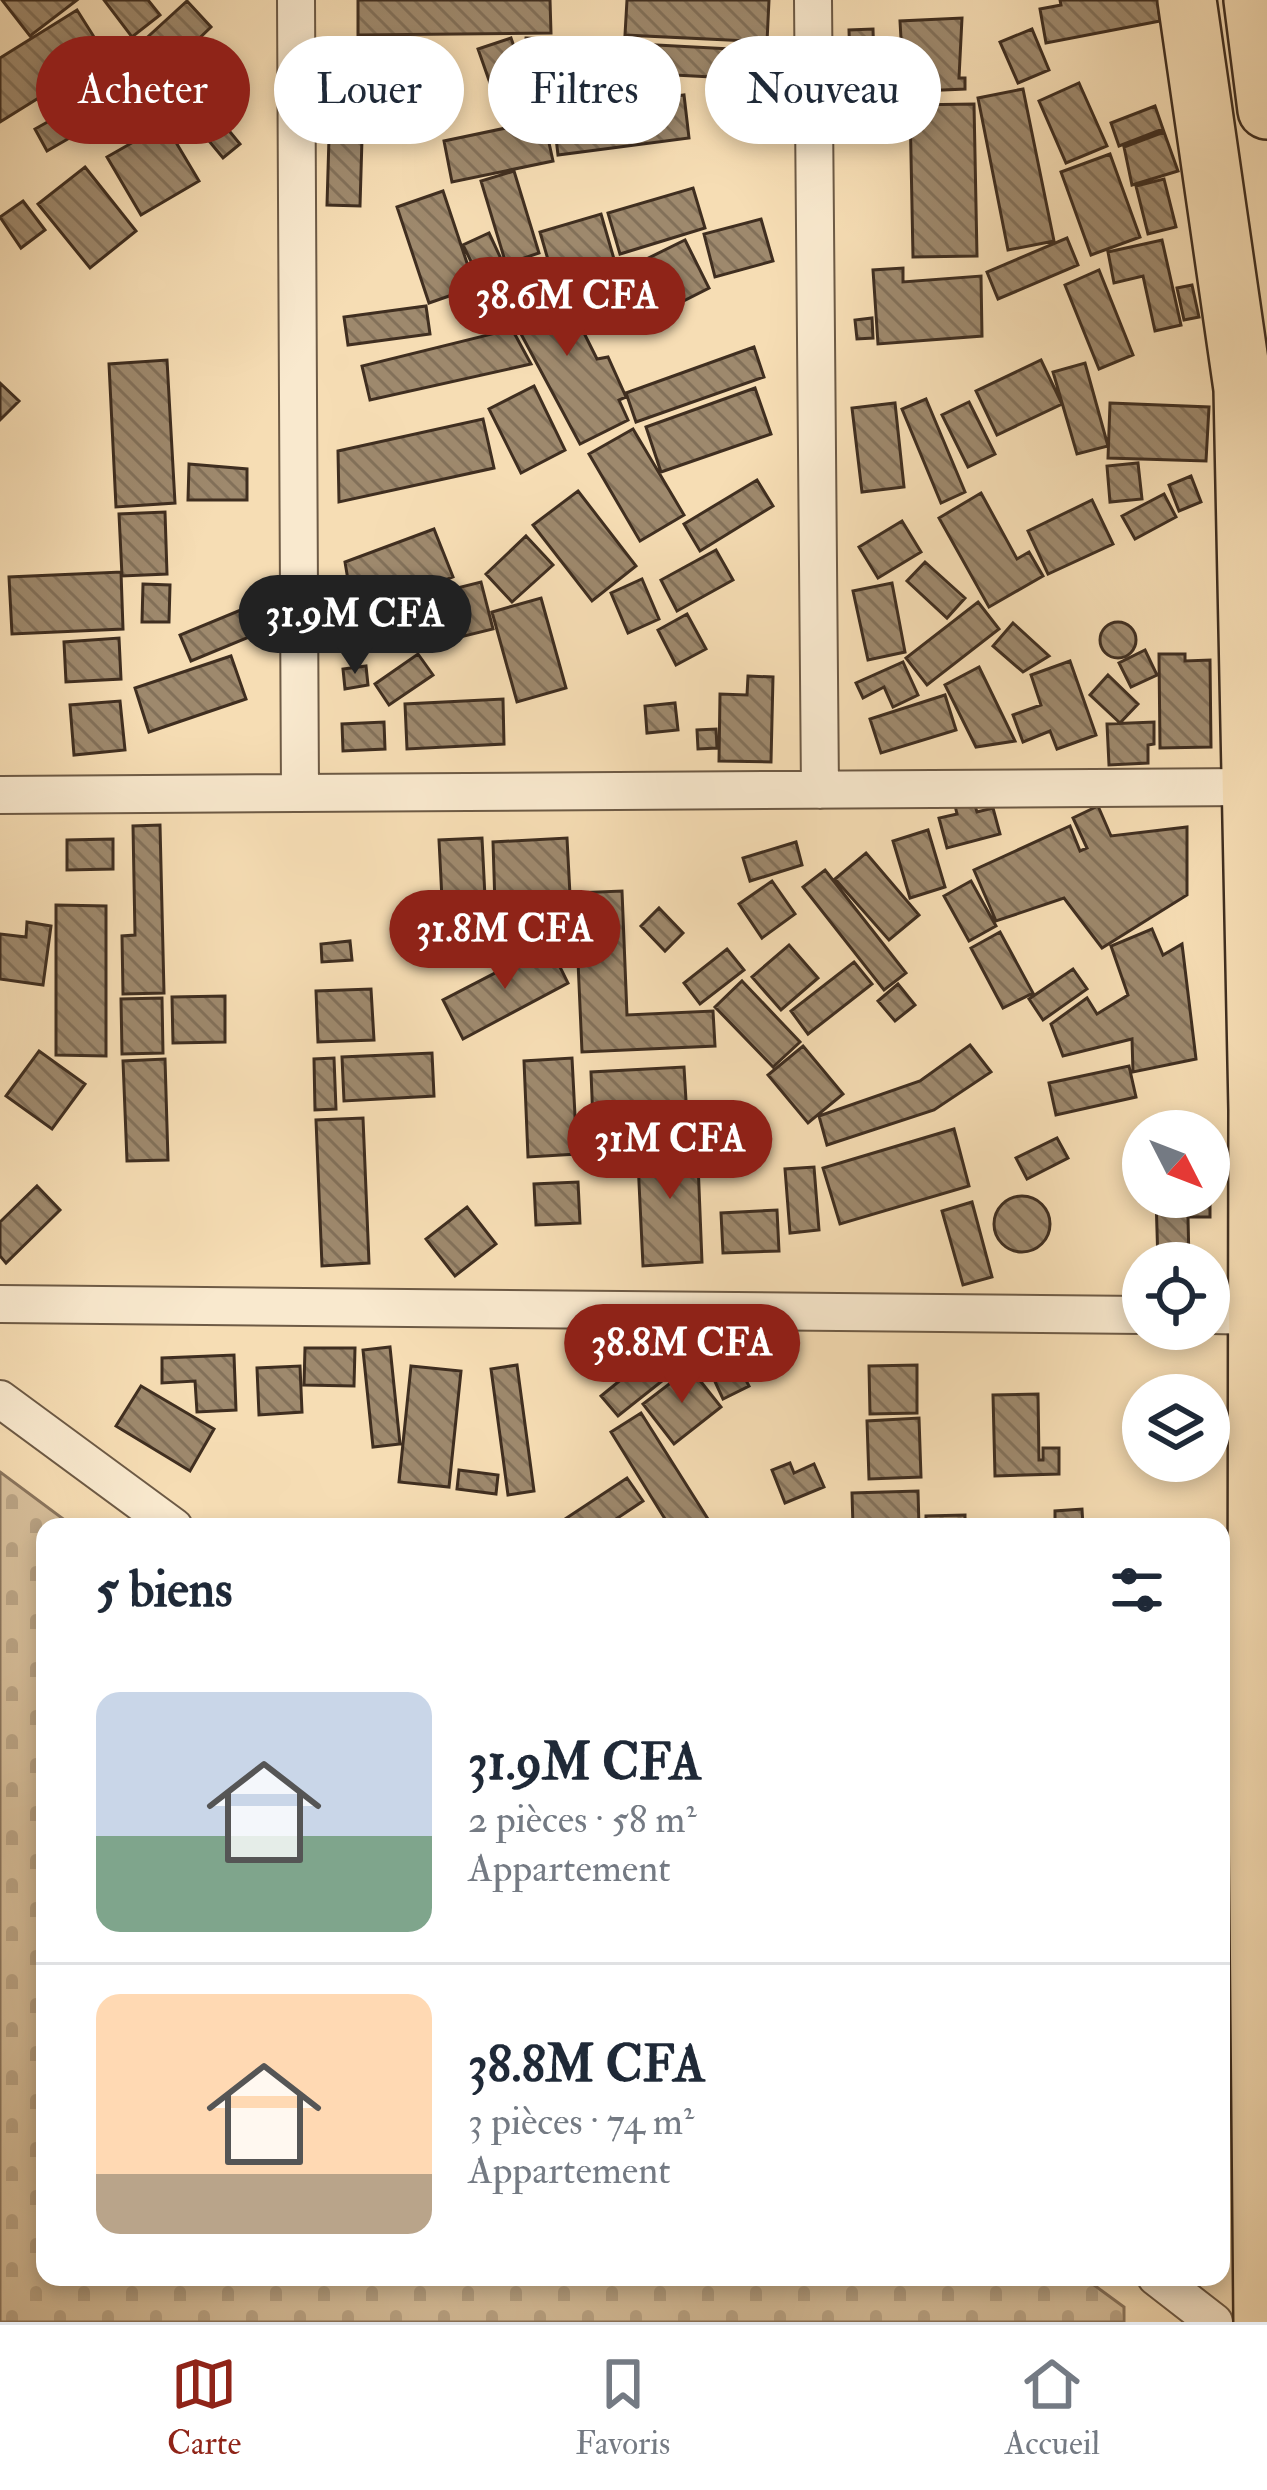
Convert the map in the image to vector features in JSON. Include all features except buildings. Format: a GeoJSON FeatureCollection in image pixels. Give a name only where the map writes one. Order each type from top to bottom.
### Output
{"type":"FeatureCollection","features":[{"type":"Feature","properties":{"kind":"main road"},"geometry":{"type":"LineString","coordinates":[[1187,0],[1243,389],[1258,1110],[1245,1316],[1239,1694],[1263,2322]]}},
{"type":"Feature","properties":{"kind":"main road"},"geometry":{"type":"LineString","coordinates":[[1253,0],[1267,110]]}},
{"type":"Feature","properties":{"kind":"street"},"geometry":{"type":"LineString","coordinates":[[296,0],[300,794]]}},
{"type":"Feature","properties":{"kind":"street"},"geometry":{"type":"LineString","coordinates":[[813,0],[820,790]]}},
{"type":"Feature","properties":{"kind":"street"},"geometry":{"type":"LineString","coordinates":[[0,795],[1250,787]]}},
{"type":"Feature","properties":{"kind":"street"},"geometry":{"type":"LineString","coordinates":[[0,1304],[1122,1315]]}},
{"type":"Feature","properties":{"kind":"street"},"geometry":{"type":"LineString","coordinates":[[0,1399],[162,1518]]}},
{"type":"Feature","properties":{"kind":"street"},"geometry":{"type":"LineString","coordinates":[[1168,2286],[1214,2322]]}},
{"type":"Feature","properties":{"kind":"green space"},"geometry":{"type":"Polygon","coordinates":[[[0,1472],[62,1518],[36,1518],[36,2286],[1095,2286],[1124,2307],[1124,2322],[0,2322],[0,1472]]]}}]}
